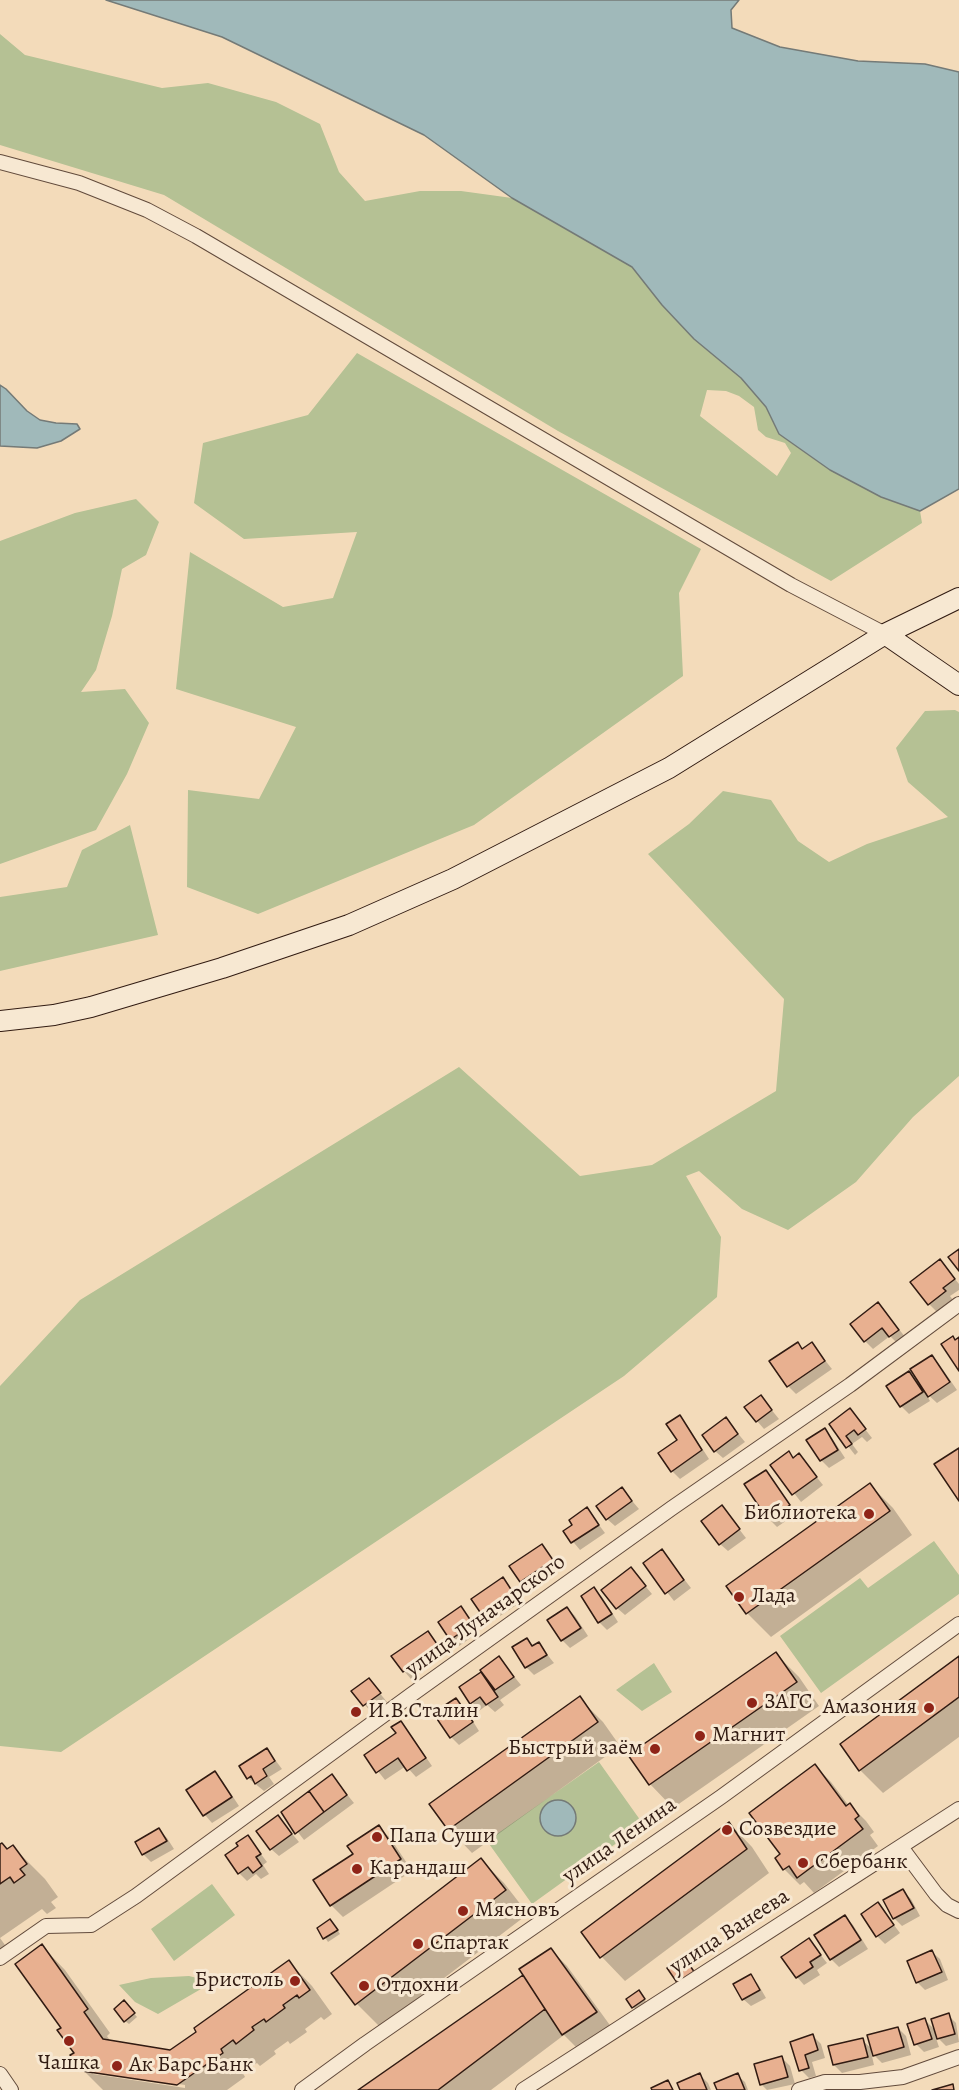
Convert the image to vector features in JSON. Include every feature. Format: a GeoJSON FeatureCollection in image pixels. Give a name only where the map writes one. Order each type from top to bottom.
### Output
{"type":"FeatureCollection","features":[{"type":"Feature","properties":{"kind":"main road"},"geometry":{"type":"LineString","coordinates":[[0,1021],[54,1015],[91,1007],[222,968],[359,921],[453,879],[669,768],[885,634],[959,598]]}},
{"type":"Feature","properties":{"kind":"main road"},"geometry":{"type":"LineString","coordinates":[[885,634],[959,685]]}},
{"type":"Feature","properties":{"kind":"street"},"geometry":{"type":"LineString","coordinates":[[0,162],[79,183],[147,210],[223,252],[791,585],[885,634]]}},
{"type":"Feature","properties":{"kind":"street","name":"улица Луначарского"},"geometry":{"type":"LineString","coordinates":[[0,1958],[46,1926],[91,1924],[136,1896],[661,1515],[850,1385],[959,1304]]}},
{"type":"Feature","properties":{"kind":"street","name":"улица Ленина"},"geometry":{"type":"LineString","coordinates":[[302,2090],[421,2004],[721,1797],[959,1623]]}},
{"type":"Feature","properties":{"kind":"street","name":"улица Ванеева"},"geometry":{"type":"LineString","coordinates":[[523,2090],[959,1809]]}},
{"type":"Feature","properties":{"kind":"street"},"geometry":{"type":"LineString","coordinates":[[901,1847],[936,1894],[947,1905],[959,1911]]}},
{"type":"Feature","properties":{"kind":"street"},"geometry":{"type":"LineString","coordinates":[[799,2090],[825,2082],[860,2082],[903,2077],[959,2057]]}},
{"type":"Feature","properties":{"kind":"street"},"geometry":{"type":"LineString","coordinates":[[0,2074],[11,2090]]}},
{"type":"Feature","properties":{"kind":"green space"},"geometry":{"type":"Polygon","coordinates":[[[0,34],[25,55],[162,88],[208,83],[276,102],[320,124],[339,172],[365,201],[420,191],[461,191],[512,198],[632,267],[662,305],[694,339],[741,378],[766,407],[779,433],[830,470],[881,497],[920,511],[922,523],[831,581],[558,431],[164,195],[0,145],[0,34]],[[707,390],[700,416],[777,476],[791,453],[785,443],[766,437],[758,430],[754,407],[739,396],[726,391],[707,390]]]}},
{"type":"Feature","properties":{"kind":"green space"},"geometry":{"type":"Polygon","coordinates":[[[357,353],[701,549],[679,593],[683,676],[474,825],[258,914],[187,887],[188,790],[259,799],[296,727],[176,689],[190,552],[283,607],[333,598],[357,532],[244,539],[194,503],[203,443],[308,415],[357,353]]]}},
{"type":"Feature","properties":{"kind":"green space"},"geometry":{"type":"Polygon","coordinates":[[[136,499],[159,522],[146,555],[122,569],[112,616],[96,670],[81,692],[125,689],[149,723],[127,774],[96,830],[0,864],[0,541],[75,513],[136,499]]]}},
{"type":"Feature","properties":{"kind":"green space"},"geometry":{"type":"Polygon","coordinates":[[[955,710],[959,712],[959,1076],[913,1117],[856,1182],[788,1230],[742,1209],[699,1171],[686,1176],[721,1237],[717,1297],[624,1376],[61,1752],[0,1746],[0,1386],[80,1300],[459,1067],[580,1176],[652,1165],[776,1091],[784,999],[648,854],[689,824],[723,791],[771,800],[798,841],[829,862],[867,844],[948,817],[908,782],[896,748],[925,711],[955,710]]]}},
{"type":"Feature","properties":{"kind":"green space"},"geometry":{"type":"Polygon","coordinates":[[[130,825],[158,935],[0,971],[0,897],[67,887],[82,850],[130,825]]]}},
{"type":"Feature","properties":{"kind":"green space"},"geometry":{"type":"Polygon","coordinates":[[[934,1541],[959,1575],[959,1594],[821,1693],[780,1636],[860,1578],[868,1588],[934,1541]]]}},
{"type":"Feature","properties":{"kind":"green space"},"geometry":{"type":"Polygon","coordinates":[[[654,1663],[672,1692],[642,1711],[616,1690],[654,1663]]]}},
{"type":"Feature","properties":{"kind":"green space"},"geometry":{"type":"Polygon","coordinates":[[[599,1762],[643,1824],[532,1904],[487,1841],[599,1762]]]}},
{"type":"Feature","properties":{"kind":"green space"},"geometry":{"type":"Polygon","coordinates":[[[212,1884],[235,1915],[174,1961],[151,1929],[212,1884]]]}},
{"type":"Feature","properties":{"kind":"green space"},"geometry":{"type":"Polygon","coordinates":[[[189,1976],[213,1982],[158,2014],[135,2002],[119,1985],[151,1978],[189,1976]]]}},
{"type":"Feature","properties":{"kind":"water"},"geometry":{"type":"Polygon","coordinates":[[[106,0],[739,0],[731,10],[732,28],[780,47],[858,61],[925,64],[959,72],[959,489],[920,511],[881,497],[830,470],[779,434],[766,407],[741,378],[694,339],[662,305],[632,267],[512,198],[424,135],[222,37],[106,0]]]}},
{"type":"Feature","properties":{"kind":"water"},"geometry":{"type":"Polygon","coordinates":[[[0,385],[40,420],[77,424],[80,429],[61,441],[37,448],[0,446],[0,385]]]}},
{"type":"Feature","properties":{"kind":"water"},"geometry":{"type":"Polygon","coordinates":[[[558,1800],[570,1806],[576,1818],[570,1830],[558,1836],[546,1830],[540,1818],[546,1806],[558,1800]]]}},
{"type":"Feature","properties":{"kind":"building"},"geometry":{"type":"Polygon","coordinates":[[[959,1249],[959,1271],[948,1257],[959,1249]]]}},
{"type":"Feature","properties":{"kind":"building"},"geometry":{"type":"Polygon","coordinates":[[[940,1259],[955,1279],[943,1288],[946,1291],[928,1305],[910,1282],[940,1259]]]}},
{"type":"Feature","properties":{"kind":"building"},"geometry":{"type":"Polygon","coordinates":[[[878,1302],[899,1330],[889,1337],[882,1328],[864,1342],[850,1324],[878,1302]]]}},
{"type":"Feature","properties":{"kind":"building"},"geometry":{"type":"Polygon","coordinates":[[[953,1336],[955,1340],[959,1337],[959,1371],[941,1344],[953,1336]]]}},
{"type":"Feature","properties":{"kind":"building"},"geometry":{"type":"Polygon","coordinates":[[[798,1342],[802,1349],[812,1342],[825,1361],[787,1387],[769,1361],[798,1342]]]}},
{"type":"Feature","properties":{"kind":"building"},"geometry":{"type":"Polygon","coordinates":[[[932,1355],[950,1382],[928,1397],[910,1369],[932,1355]]]}},
{"type":"Feature","properties":{"kind":"building"},"geometry":{"type":"Polygon","coordinates":[[[909,1371],[923,1392],[900,1407],[886,1386],[909,1371]]]}},
{"type":"Feature","properties":{"kind":"building"},"geometry":{"type":"Polygon","coordinates":[[[761,1395],[772,1410],[756,1422],[744,1407],[761,1395]]]}},
{"type":"Feature","properties":{"kind":"building"},"geometry":{"type":"Polygon","coordinates":[[[850,1408],[866,1429],[858,1435],[854,1430],[846,1436],[852,1444],[846,1448],[829,1424],[850,1408]]]}},
{"type":"Feature","properties":{"kind":"building"},"geometry":{"type":"Polygon","coordinates":[[[680,1415],[702,1450],[671,1472],[658,1453],[677,1440],[666,1424],[680,1415]]]}},
{"type":"Feature","properties":{"kind":"building"},"geometry":{"type":"Polygon","coordinates":[[[726,1417],[738,1434],[714,1452],[702,1435],[726,1417]]]}},
{"type":"Feature","properties":{"kind":"building"},"geometry":{"type":"Polygon","coordinates":[[[825,1428],[838,1450],[820,1461],[806,1440],[825,1428]]]}},
{"type":"Feature","properties":{"kind":"building"},"geometry":{"type":"Polygon","coordinates":[[[959,1448],[959,1501],[934,1464],[959,1448]]]}},
{"type":"Feature","properties":{"kind":"building"},"geometry":{"type":"Polygon","coordinates":[[[789,1451],[793,1458],[799,1453],[817,1477],[792,1495],[770,1465],[789,1451]]]}},
{"type":"Feature","properties":{"kind":"building"},"geometry":{"type":"Polygon","coordinates":[[[766,1470],[790,1505],[768,1520],[744,1484],[766,1470]]]}},
{"type":"Feature","properties":{"kind":"building"},"geometry":{"type":"Polygon","coordinates":[[[870,1483],[890,1511],[746,1614],[726,1586],[870,1483]]]}},
{"type":"Feature","properties":{"kind":"building"},"geometry":{"type":"Polygon","coordinates":[[[622,1487],[632,1501],[606,1520],[596,1506],[622,1487]]]}},
{"type":"Feature","properties":{"kind":"building"},"geometry":{"type":"Polygon","coordinates":[[[722,1505],[740,1529],[719,1545],[701,1521],[722,1505]]]}},
{"type":"Feature","properties":{"kind":"building"},"geometry":{"type":"Polygon","coordinates":[[[587,1507],[599,1525],[571,1543],[563,1531],[572,1525],[569,1520],[587,1507]]]}},
{"type":"Feature","properties":{"kind":"building"},"geometry":{"type":"Polygon","coordinates":[[[542,1544],[553,1560],[520,1582],[509,1566],[542,1544]]]}},
{"type":"Feature","properties":{"kind":"building"},"geometry":{"type":"Polygon","coordinates":[[[662,1549],[684,1580],[665,1594],[643,1563],[662,1549]]]}},
{"type":"Feature","properties":{"kind":"building"},"geometry":{"type":"Polygon","coordinates":[[[631,1567],[646,1586],[616,1609],[601,1590],[631,1567]]]}},
{"type":"Feature","properties":{"kind":"building"},"geometry":{"type":"Polygon","coordinates":[[[503,1577],[514,1594],[482,1615],[471,1599],[503,1577]]]}},
{"type":"Feature","properties":{"kind":"building"},"geometry":{"type":"Polygon","coordinates":[[[594,1587],[612,1614],[598,1623],[581,1596],[594,1587]]]}},
{"type":"Feature","properties":{"kind":"building"},"geometry":{"type":"Polygon","coordinates":[[[461,1606],[473,1624],[450,1640],[438,1622],[461,1606]]]}},
{"type":"Feature","properties":{"kind":"building"},"geometry":{"type":"Polygon","coordinates":[[[567,1607],[581,1628],[561,1641],[547,1620],[567,1607]]]}},
{"type":"Feature","properties":{"kind":"building"},"geometry":{"type":"Polygon","coordinates":[[[428,1631],[439,1647],[403,1672],[391,1656],[428,1631]]]}},
{"type":"Feature","properties":{"kind":"building"},"geometry":{"type":"Polygon","coordinates":[[[527,1638],[532,1646],[539,1642],[547,1655],[525,1668],[512,1647],[527,1638]]]}},
{"type":"Feature","properties":{"kind":"building"},"geometry":{"type":"Polygon","coordinates":[[[776,1652],[797,1682],[649,1785],[628,1755],[776,1652]]]}},
{"type":"Feature","properties":{"kind":"building"},"geometry":{"type":"Polygon","coordinates":[[[499,1656],[514,1677],[495,1690],[480,1670],[499,1656]]]}},
{"type":"Feature","properties":{"kind":"building"},"geometry":{"type":"Polygon","coordinates":[[[959,1656],[959,1697],[859,1771],[840,1744],[959,1656]]]}},
{"type":"Feature","properties":{"kind":"building"},"geometry":{"type":"Polygon","coordinates":[[[481,1672],[498,1697],[486,1705],[480,1697],[470,1704],[459,1687],[481,1672]]]}},
{"type":"Feature","properties":{"kind":"building"},"geometry":{"type":"Polygon","coordinates":[[[369,1678],[381,1693],[363,1706],[351,1691],[369,1678]]]}},
{"type":"Feature","properties":{"kind":"building"},"geometry":{"type":"Polygon","coordinates":[[[580,1696],[598,1722],[448,1830],[429,1804],[580,1696]]]}},
{"type":"Feature","properties":{"kind":"building"},"geometry":{"type":"Polygon","coordinates":[[[456,1698],[473,1722],[450,1738],[433,1713],[456,1698]]]}},
{"type":"Feature","properties":{"kind":"building"},"geometry":{"type":"Polygon","coordinates":[[[401,1721],[426,1758],[407,1771],[398,1758],[376,1773],[364,1755],[396,1733],[391,1727],[401,1721]]]}},
{"type":"Feature","properties":{"kind":"building"},"geometry":{"type":"Polygon","coordinates":[[[267,1748],[275,1761],[263,1769],[267,1776],[255,1784],[251,1776],[247,1779],[239,1766],[267,1748]]]}},
{"type":"Feature","properties":{"kind":"building"},"geometry":{"type":"Polygon","coordinates":[[[815,1764],[846,1806],[850,1803],[859,1816],[855,1819],[863,1829],[797,1878],[789,1866],[783,1870],[775,1858],[780,1854],[749,1813],[815,1764]]]}},
{"type":"Feature","properties":{"kind":"building"},"geometry":{"type":"Polygon","coordinates":[[[215,1771],[232,1797],[203,1816],[186,1790],[215,1771]]]}},
{"type":"Feature","properties":{"kind":"building"},"geometry":{"type":"Polygon","coordinates":[[[332,1774],[347,1795],[324,1812],[309,1791],[332,1774]]]}},
{"type":"Feature","properties":{"kind":"building"},"geometry":{"type":"Polygon","coordinates":[[[309,1791],[324,1812],[295,1834],[281,1812],[309,1791]]]}},
{"type":"Feature","properties":{"kind":"building"},"geometry":{"type":"Polygon","coordinates":[[[278,1815],[292,1834],[270,1850],[256,1831],[278,1815]]]}},
{"type":"Feature","properties":{"kind":"building"},"geometry":{"type":"Polygon","coordinates":[[[729,1822],[747,1849],[600,1958],[581,1932],[729,1822]]]}},
{"type":"Feature","properties":{"kind":"building","name":"Карандаш"},"geometry":{"type":"Polygon","coordinates":[[[379,1825],[401,1859],[330,1906],[313,1880],[353,1854],[347,1846],[379,1825]]]}},
{"type":"Feature","properties":{"kind":"building"},"geometry":{"type":"Polygon","coordinates":[[[159,1828],[167,1841],[142,1855],[135,1842],[159,1828]]]}},
{"type":"Feature","properties":{"kind":"building"},"geometry":{"type":"Polygon","coordinates":[[[248,1835],[261,1854],[256,1857],[262,1866],[253,1873],[248,1867],[238,1874],[225,1855],[238,1846],[236,1843],[248,1835]]]}},
{"type":"Feature","properties":{"kind":"building"},"geometry":{"type":"Polygon","coordinates":[[[2,1843],[7,1849],[13,1845],[27,1864],[20,1869],[25,1875],[14,1883],[10,1877],[0,1884],[0,1844],[2,1843]]]}},
{"type":"Feature","properties":{"kind":"building"},"geometry":{"type":"Polygon","coordinates":[[[481,1858],[506,1890],[355,2005],[331,1973],[481,1858]]]}},
{"type":"Feature","properties":{"kind":"building"},"geometry":{"type":"Polygon","coordinates":[[[903,1889],[914,1908],[893,1919],[883,1900],[903,1889]]]}},
{"type":"Feature","properties":{"kind":"building"},"geometry":{"type":"Polygon","coordinates":[[[878,1902],[894,1925],[876,1937],[861,1914],[878,1902]]]}},
{"type":"Feature","properties":{"kind":"building"},"geometry":{"type":"Polygon","coordinates":[[[845,1915],[861,1940],[830,1960],[814,1935],[845,1915]]]}},
{"type":"Feature","properties":{"kind":"building"},"geometry":{"type":"Polygon","coordinates":[[[330,1919],[338,1930],[323,1939],[317,1928],[330,1919]]]}},
{"type":"Feature","properties":{"kind":"building"},"geometry":{"type":"Polygon","coordinates":[[[809,1938],[821,1955],[810,1962],[813,1967],[796,1978],[781,1957],[809,1938]]]}},
{"type":"Feature","properties":{"kind":"building"},"geometry":{"type":"Polygon","coordinates":[[[42,1944],[88,2009],[84,2012],[103,2039],[170,2050],[196,2032],[194,2028],[289,1960],[310,1990],[299,1998],[297,1995],[283,2005],[285,2008],[266,2022],[264,2019],[252,2027],[254,2030],[236,2044],[233,2040],[221,2049],[223,2053],[177,2085],[82,2071],[70,2055],[74,2053],[57,2030],[61,2028],[15,1964],[42,1944]]]}},
{"type":"Feature","properties":{"kind":"building"},"geometry":{"type":"Polygon","coordinates":[[[551,1948],[597,2012],[562,2035],[519,1969],[551,1948]]]}},
{"type":"Feature","properties":{"kind":"building"},"geometry":{"type":"Polygon","coordinates":[[[932,1950],[942,1972],[916,1983],[907,1961],[932,1950]]]}},
{"type":"Feature","properties":{"kind":"building"},"geometry":{"type":"Polygon","coordinates":[[[684,1957],[695,1973],[678,1984],[667,1968],[684,1957]]]}},
{"type":"Feature","properties":{"kind":"building"},"geometry":{"type":"Polygon","coordinates":[[[751,1974],[760,1990],[742,2000],[733,1984],[751,1974]]]}},
{"type":"Feature","properties":{"kind":"building"},"geometry":{"type":"Polygon","coordinates":[[[523,1975],[545,2009],[438,2090],[358,2090],[523,1975]]]}},
{"type":"Feature","properties":{"kind":"building"},"geometry":{"type":"Polygon","coordinates":[[[639,1990],[645,1999],[632,2008],[626,1999],[639,1990]]]}},
{"type":"Feature","properties":{"kind":"building"},"geometry":{"type":"Polygon","coordinates":[[[124,2000],[135,2013],[124,2022],[114,2009],[124,2000]]]}},
{"type":"Feature","properties":{"kind":"building"},"geometry":{"type":"Polygon","coordinates":[[[949,2013],[955,2034],[937,2039],[931,2019],[949,2013]]]}},
{"type":"Feature","properties":{"kind":"building"},"geometry":{"type":"Polygon","coordinates":[[[925,2018],[932,2039],[914,2045],[907,2024],[925,2018]]]}},
{"type":"Feature","properties":{"kind":"building"},"geometry":{"type":"Polygon","coordinates":[[[898,2027],[904,2047],[873,2056],[867,2035],[898,2027]]]}},
{"type":"Feature","properties":{"kind":"building"},"geometry":{"type":"Polygon","coordinates":[[[813,2034],[818,2050],[805,2055],[809,2068],[799,2071],[790,2042],[813,2034]]]}},
{"type":"Feature","properties":{"kind":"building"},"geometry":{"type":"Polygon","coordinates":[[[863,2038],[868,2057],[833,2065],[828,2046],[863,2038]]]}},
{"type":"Feature","properties":{"kind":"building"},"geometry":{"type":"Polygon","coordinates":[[[782,2056],[788,2077],[760,2085],[754,2064],[782,2056]]]}},
{"type":"Feature","properties":{"kind":"building"},"geometry":{"type":"Polygon","coordinates":[[[700,2073],[707,2090],[680,2090],[677,2083],[700,2073]]]}},
{"type":"Feature","properties":{"kind":"building"},"geometry":{"type":"Polygon","coordinates":[[[738,2073],[745,2090],[717,2090],[714,2083],[738,2073]]]}},
{"type":"Feature","properties":{"kind":"building"},"geometry":{"type":"Polygon","coordinates":[[[668,2080],[673,2090],[652,2090],[651,2088],[668,2080]]]}},
{"type":"Feature","properties":{"kind":"building"},"geometry":{"type":"Polygon","coordinates":[[[953,2084],[954,2090],[932,2090],[953,2084]]]}},
{"type":"Feature","properties":{"kind":"place","name":"Библиотека"},"geometry":{"type":"Point","coordinates":[869,1514]}},
{"type":"Feature","properties":{"kind":"place","name":"Лада"},"geometry":{"type":"Point","coordinates":[739,1597]}},
{"type":"Feature","properties":{"kind":"place","name":"ЗАГС"},"geometry":{"type":"Point","coordinates":[752,1703]}},
{"type":"Feature","properties":{"kind":"place","name":"Амазония"},"geometry":{"type":"Point","coordinates":[929,1708]}},
{"type":"Feature","properties":{"kind":"place","name":"И.В.Сталин"},"geometry":{"type":"Point","coordinates":[356,1712]}},
{"type":"Feature","properties":{"kind":"place","name":"Магнит"},"geometry":{"type":"Point","coordinates":[700,1736]}},
{"type":"Feature","properties":{"kind":"place","name":"Быстрый заём"},"geometry":{"type":"Point","coordinates":[655,1749]}},
{"type":"Feature","properties":{"kind":"place","name":"Созвездие"},"geometry":{"type":"Point","coordinates":[727,1830]}},
{"type":"Feature","properties":{"kind":"place","name":"Папа Суши"},"geometry":{"type":"Point","coordinates":[377,1837]}},
{"type":"Feature","properties":{"kind":"place","name":"Сбербанк"},"geometry":{"type":"Point","coordinates":[803,1863]}},
{"type":"Feature","properties":{"kind":"place","name":"Карандаш"},"geometry":{"type":"Point","coordinates":[357,1869]}},
{"type":"Feature","properties":{"kind":"place","name":"Мясновъ"},"geometry":{"type":"Point","coordinates":[463,1911]}},
{"type":"Feature","properties":{"kind":"place","name":"Спартак"},"geometry":{"type":"Point","coordinates":[418,1944]}},
{"type":"Feature","properties":{"kind":"place","name":"Бристоль"},"geometry":{"type":"Point","coordinates":[295,1981]}},
{"type":"Feature","properties":{"kind":"place","name":"Отдохни"},"geometry":{"type":"Point","coordinates":[364,1986]}},
{"type":"Feature","properties":{"kind":"place","name":"Чашка"},"geometry":{"type":"Point","coordinates":[69,2041]}},
{"type":"Feature","properties":{"kind":"place","name":"Ак Барс Банк"},"geometry":{"type":"Point","coordinates":[117,2066]}}]}
